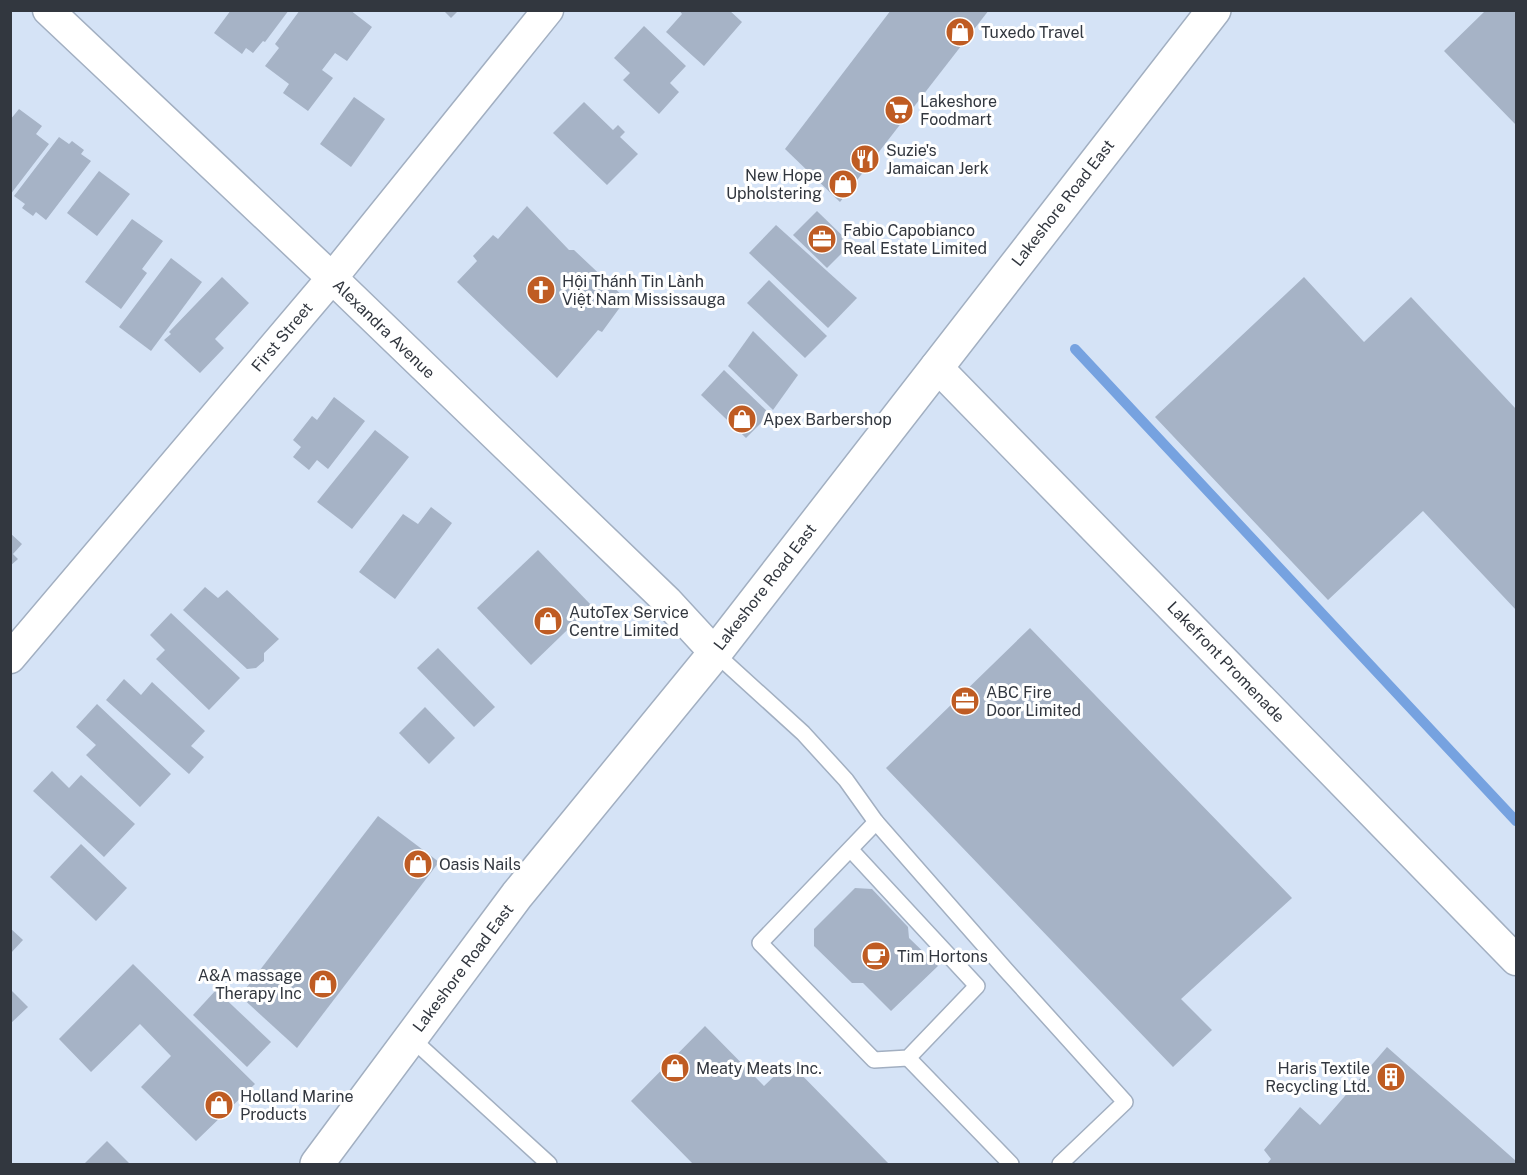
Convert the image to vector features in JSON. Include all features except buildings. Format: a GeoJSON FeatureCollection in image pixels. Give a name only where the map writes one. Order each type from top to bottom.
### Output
{"type":"FeatureCollection","features":[{"type":"Feature","properties":{"kind":"main road","name":"Lakeshore Road East"},"geometry":{"type":"LineString","coordinates":[[317,1164],[517,895],[715,653],[1214,10]]}},
{"type":"Feature","properties":{"kind":"street","name":"Alexandra Avenue"},"geometry":{"type":"LineString","coordinates":[[48,10],[332,278],[668,601],[715,653]]}},
{"type":"Feature","properties":{"kind":"street","name":"First Street"},"geometry":{"type":"LineString","coordinates":[[10,658],[332,278],[548,10]]}},
{"type":"Feature","properties":{"kind":"street","name":"Lakefront Promenade"},"geometry":{"type":"LineString","coordinates":[[936,366],[1516,960]]}},
{"type":"Feature","properties":{"kind":"lane"},"geometry":{"type":"LineString","coordinates":[[715,653],[803,733],[846,780],[876,822],[1125,1102],[1060,1164]]}},
{"type":"Feature","properties":{"kind":"lane"},"geometry":{"type":"LineString","coordinates":[[850,849],[977,986],[908,1058],[874,1060],[760,943],[850,849],[876,822]]}},
{"type":"Feature","properties":{"kind":"lane"},"geometry":{"type":"LineString","coordinates":[[411,1038],[549,1164]]}},
{"type":"Feature","properties":{"kind":"lane"},"geometry":{"type":"LineString","coordinates":[[908,1058],[1011,1164]]}},
{"type":"Feature","properties":{"kind":"waterway"},"geometry":{"type":"LineString","coordinates":[[1075,349],[1516,821]]}},
{"type":"Feature","properties":{"kind":"place","name":"Tuxedo Travel"},"geometry":{"type":"Point","coordinates":[960,32]}},
{"type":"Feature","properties":{"kind":"place","name":"Lakeshore Foodmart"},"geometry":{"type":"Point","coordinates":[899,110]}},
{"type":"Feature","properties":{"kind":"place","name":"Suzie's Jamaican Jerk"},"geometry":{"type":"Point","coordinates":[865,159]}},
{"type":"Feature","properties":{"kind":"place","name":"New Hope Upholstering"},"geometry":{"type":"Point","coordinates":[843,184]}},
{"type":"Feature","properties":{"kind":"place","name":"Fabio Capobianco Real Estate Limited"},"geometry":{"type":"Point","coordinates":[822,239]}},
{"type":"Feature","properties":{"kind":"place","name":"Hội Thánh Tin Lành Việt Nam Mississauga"},"geometry":{"type":"Point","coordinates":[541,290]}},
{"type":"Feature","properties":{"kind":"place","name":"Apex Barbershop"},"geometry":{"type":"Point","coordinates":[742,419]}},
{"type":"Feature","properties":{"kind":"place","name":"AutoTex Service Centre Limited"},"geometry":{"type":"Point","coordinates":[548,621]}},
{"type":"Feature","properties":{"kind":"place","name":"ABC Fire Door Limited"},"geometry":{"type":"Point","coordinates":[965,701]}},
{"type":"Feature","properties":{"kind":"place","name":"Oasis Nails"},"geometry":{"type":"Point","coordinates":[418,864]}},
{"type":"Feature","properties":{"kind":"place","name":"Tim Hortons"},"geometry":{"type":"Point","coordinates":[876,956]}},
{"type":"Feature","properties":{"kind":"place","name":"A&A massage Therapy Inc"},"geometry":{"type":"Point","coordinates":[323,984]}},
{"type":"Feature","properties":{"kind":"place","name":"Meaty Meats Inc."},"geometry":{"type":"Point","coordinates":[675,1068]}},
{"type":"Feature","properties":{"kind":"place","name":"Haris Textile Recycling Ltd."},"geometry":{"type":"Point","coordinates":[1391,1077]}},
{"type":"Feature","properties":{"kind":"place","name":"Holland Marine Products"},"geometry":{"type":"Point","coordinates":[219,1105]}}]}
